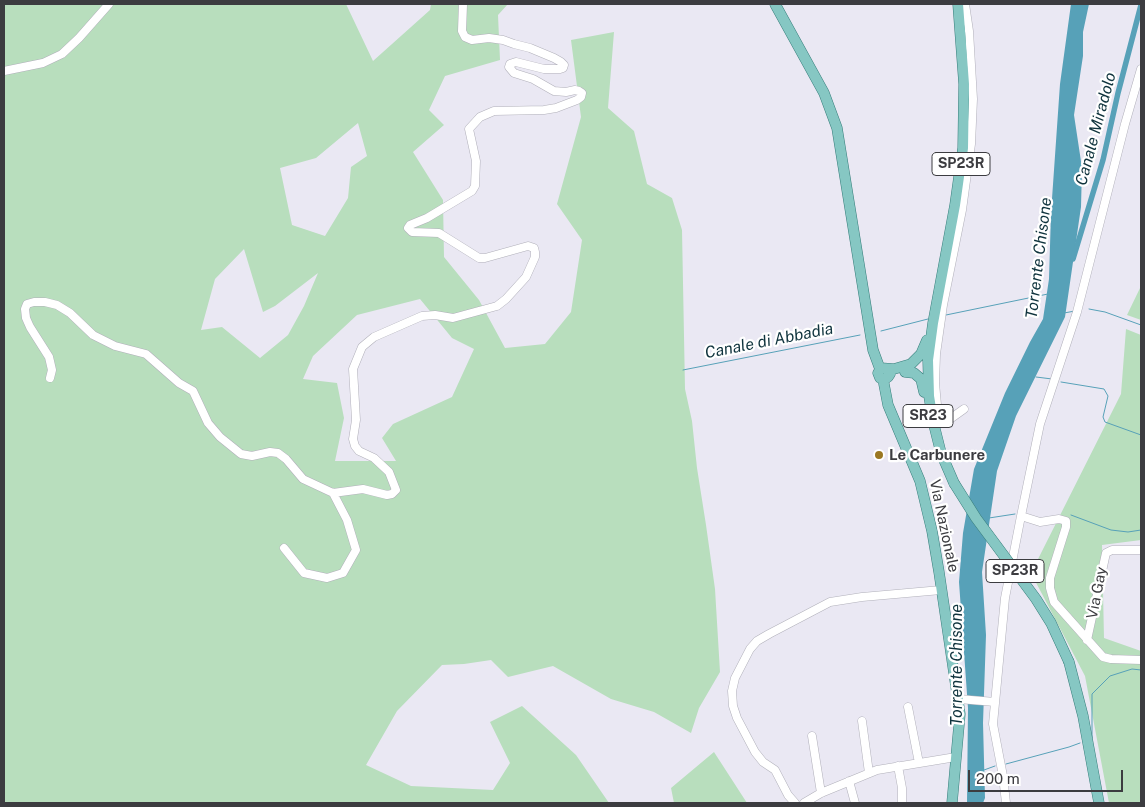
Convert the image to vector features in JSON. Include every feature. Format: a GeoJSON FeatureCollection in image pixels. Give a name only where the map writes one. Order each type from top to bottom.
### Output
{"type":"FeatureCollection","features":[{"type":"Feature","properties":{"kind":"main road","name":"Via Nazionale"},"geometry":{"type":"LineString","coordinates":[[775,4],[824,93],[837,128],[873,350],[885,373],[888,405],[914,465],[924,494],[958,699],[960,722],[952,803]]}},
{"type":"Feature","properties":{"kind":"main road","name":"SP23R"},"geometry":{"type":"LineString","coordinates":[[958,4],[964,84],[963,148],[928,360],[929,396],[932,416],[938,443],[954,483],[976,518],[1036,599],[1051,623],[1069,662],[1083,716],[1098,803]]}},
{"type":"Feature","properties":{"kind":"main road"},"geometry":{"type":"LineString","coordinates":[[885,373],[916,360],[926,344],[933,323]]}},
{"type":"Feature","properties":{"kind":"main road"},"geometry":{"type":"LineString","coordinates":[[885,373],[905,372],[920,366],[928,360]]}},
{"type":"Feature","properties":{"kind":"main road","name":"SR23"},"geometry":{"type":"LineString","coordinates":[[905,372],[914,374],[922,382],[934,444],[940,459],[947,468]]}},
{"type":"Feature","properties":{"kind":"street"},"geometry":{"type":"LineString","coordinates":[[4,71],[43,63],[62,54],[80,38],[109,4]]}},
{"type":"Feature","properties":{"kind":"street"},"geometry":{"type":"LineString","coordinates":[[50,378],[52,370],[49,357],[26,318],[25,309],[27,304],[34,302],[57,305],[70,313],[93,335],[115,346],[146,354],[179,383],[193,391],[208,423],[220,437],[241,454],[252,456],[270,452],[278,453],[286,459],[304,480],[333,493],[363,489],[386,495],[392,494],[396,490],[389,472],[374,458],[359,451],[355,446],[354,369],[358,355],[366,342],[374,337],[422,316],[435,315],[453,318],[497,306],[526,277],[534,257],[534,248],[528,246],[479,258],[439,233],[410,231],[410,225],[472,192],[475,186],[476,161],[469,135],[470,126],[480,117],[494,111],[544,110],[565,105],[581,97],[582,93],[579,91],[554,91],[533,79],[514,73],[509,67],[510,64],[516,62],[544,69],[560,70],[563,68],[564,65],[554,58],[536,50],[503,40],[489,38],[472,40],[465,37],[462,31],[463,4]]}},
{"type":"Feature","properties":{"kind":"street"},"geometry":{"type":"LineString","coordinates":[[964,409],[950,419],[945,419],[937,406],[935,383],[936,354],[943,305],[962,210],[971,144],[973,99],[969,31],[965,4]]}},
{"type":"Feature","properties":{"kind":"street"},"geometry":{"type":"LineString","coordinates":[[1006,803],[994,730],[995,702],[1004,609],[1021,516],[1040,424],[1077,312],[1141,69]]}},
{"type":"Feature","properties":{"kind":"street"},"geometry":{"type":"LineString","coordinates":[[284,548],[304,573],[327,578],[343,573],[356,550],[346,520],[333,493]]}},
{"type":"Feature","properties":{"kind":"street","name":"Via Gay"},"geometry":{"type":"LineString","coordinates":[[1021,516],[1040,522],[1059,519],[1066,520],[1066,527],[1051,572],[1051,595],[1058,608],[1103,657],[1141,660]]}},
{"type":"Feature","properties":{"kind":"street","name":"Via Gay"},"geometry":{"type":"LineString","coordinates":[[1087,640],[1106,554],[1112,550],[1141,550]]}},
{"type":"Feature","properties":{"kind":"street"},"geometry":{"type":"LineString","coordinates":[[795,803],[788,795],[775,770],[763,762],[755,752],[736,718],[732,690],[735,678],[750,649],[757,641],[830,602],[862,597],[941,590]]}},
{"type":"Feature","properties":{"kind":"street"},"geometry":{"type":"LineString","coordinates":[[958,699],[995,702]]}},
{"type":"Feature","properties":{"kind":"street"},"geometry":{"type":"LineString","coordinates":[[908,707],[919,763]]}},
{"type":"Feature","properties":{"kind":"street"},"geometry":{"type":"LineString","coordinates":[[862,721],[869,773]]}},
{"type":"Feature","properties":{"kind":"street"},"geometry":{"type":"LineString","coordinates":[[812,736],[821,793]]}},
{"type":"Feature","properties":{"kind":"street"},"geometry":{"type":"LineString","coordinates":[[804,803],[821,793],[886,767],[956,757]]}},
{"type":"Feature","properties":{"kind":"street"},"geometry":{"type":"LineString","coordinates":[[898,766],[902,788],[902,803]]}},
{"type":"Feature","properties":{"kind":"street"},"geometry":{"type":"LineString","coordinates":[[849,781],[855,803]]}},
{"type":"Feature","properties":{"kind":"green space"},"geometry":{"type":"Polygon","coordinates":[[[4,4],[346,4],[373,61],[430,10],[431,4],[508,4],[498,15],[500,60],[445,76],[429,110],[444,125],[413,152],[443,200],[444,257],[479,300],[505,348],[545,344],[571,312],[582,240],[557,204],[581,117],[571,40],[614,32],[608,108],[634,131],[647,184],[672,198],[682,230],[685,389],[692,421],[715,589],[720,672],[699,708],[691,733],[654,712],[611,699],[553,666],[508,677],[491,660],[442,665],[397,711],[366,765],[411,786],[493,790],[510,763],[490,722],[522,706],[576,755],[609,803],[4,803],[4,4]],[[358,123],[316,158],[280,168],[292,225],[325,236],[348,198],[351,167],[367,156],[358,123]],[[244,249],[215,279],[201,330],[222,327],[260,358],[288,335],[304,306],[318,273],[275,306],[263,312],[244,249]],[[420,299],[357,315],[313,356],[303,379],[337,383],[344,418],[335,461],[396,461],[382,438],[393,424],[452,397],[474,349],[452,338],[420,299]]]}},
{"type":"Feature","properties":{"kind":"green space"},"geometry":{"type":"Polygon","coordinates":[[[1141,286],[1141,320],[1127,315],[1141,286]]]}},
{"type":"Feature","properties":{"kind":"green space"},"geometry":{"type":"Polygon","coordinates":[[[1126,329],[1141,335],[1141,540],[1102,545],[1104,638],[1141,651],[1141,803],[1109,803],[1085,676],[1031,573],[1121,394],[1126,329]]]}},
{"type":"Feature","properties":{"kind":"green space"},"geometry":{"type":"Polygon","coordinates":[[[714,752],[747,803],[674,803],[671,788],[714,752]]]}},
{"type":"Feature","properties":{"kind":"water"},"geometry":{"type":"Polygon","coordinates":[[[1071,4],[1089,4],[1083,32],[1083,56],[1074,115],[1082,168],[1081,207],[1065,317],[1016,416],[997,471],[982,572],[986,635],[983,723],[985,798],[983,803],[967,803],[968,708],[959,582],[963,533],[974,469],[1005,393],[1043,319],[1049,279],[1051,213],[1060,84],[1071,4]]]}},
{"type":"Feature","properties":{"kind":"waterway","name":"Canale Miradolo"},"geometry":{"type":"LineString","coordinates":[[1073,259],[1103,160],[1141,5]]}},
{"type":"Feature","properties":{"kind":"waterway","name":"Canale di Abbadia"},"geometry":{"type":"LineString","coordinates":[[946,315],[1048,294]]}},
{"type":"Feature","properties":{"kind":"waterway"},"geometry":{"type":"LineString","coordinates":[[1089,309],[1105,312],[1141,325]]}},
{"type":"Feature","properties":{"kind":"waterway"},"geometry":{"type":"LineString","coordinates":[[1064,313],[1075,311]]}},
{"type":"Feature","properties":{"kind":"waterway","name":"Canale di Abbadia"},"geometry":{"type":"LineString","coordinates":[[881,331],[928,319]]}},
{"type":"Feature","properties":{"kind":"waterway","name":"Canale di Abbadia"},"geometry":{"type":"LineString","coordinates":[[683,370],[860,335]]}},
{"type":"Feature","properties":{"kind":"waterway"},"geometry":{"type":"LineString","coordinates":[[1036,377],[1052,379]]}},
{"type":"Feature","properties":{"kind":"waterway"},"geometry":{"type":"LineString","coordinates":[[1061,382],[1104,389],[1108,396],[1103,417],[1105,422],[1141,435]]}},
{"type":"Feature","properties":{"kind":"waterway"},"geometry":{"type":"LineString","coordinates":[[989,518],[1015,514]]}},
{"type":"Feature","properties":{"kind":"waterway"},"geometry":{"type":"LineString","coordinates":[[1071,515],[1111,530],[1128,532],[1141,530]]}},
{"type":"Feature","properties":{"kind":"waterway"},"geometry":{"type":"LineString","coordinates":[[1092,738],[1092,694],[1110,676],[1132,669],[1141,670]]}},
{"type":"Feature","properties":{"kind":"waterway"},"geometry":{"type":"LineString","coordinates":[[1006,764],[1080,743]]}},
{"type":"Feature","properties":{"kind":"waterway"},"geometry":{"type":"LineString","coordinates":[[984,770],[995,766]]}},
{"type":"Feature","properties":{"kind":"place","name":"Le Carbunere"},"geometry":{"type":"Point","coordinates":[879,455]}},
{"type":"Feature","properties":{"kind":"water label","name":"Torrente Chisone"},"geometry":{"type":"Point","coordinates":[1039,258]}},
{"type":"Feature","properties":{"kind":"water label","name":"Torrente Chisone"},"geometry":{"type":"Point","coordinates":[957,665]}}]}
